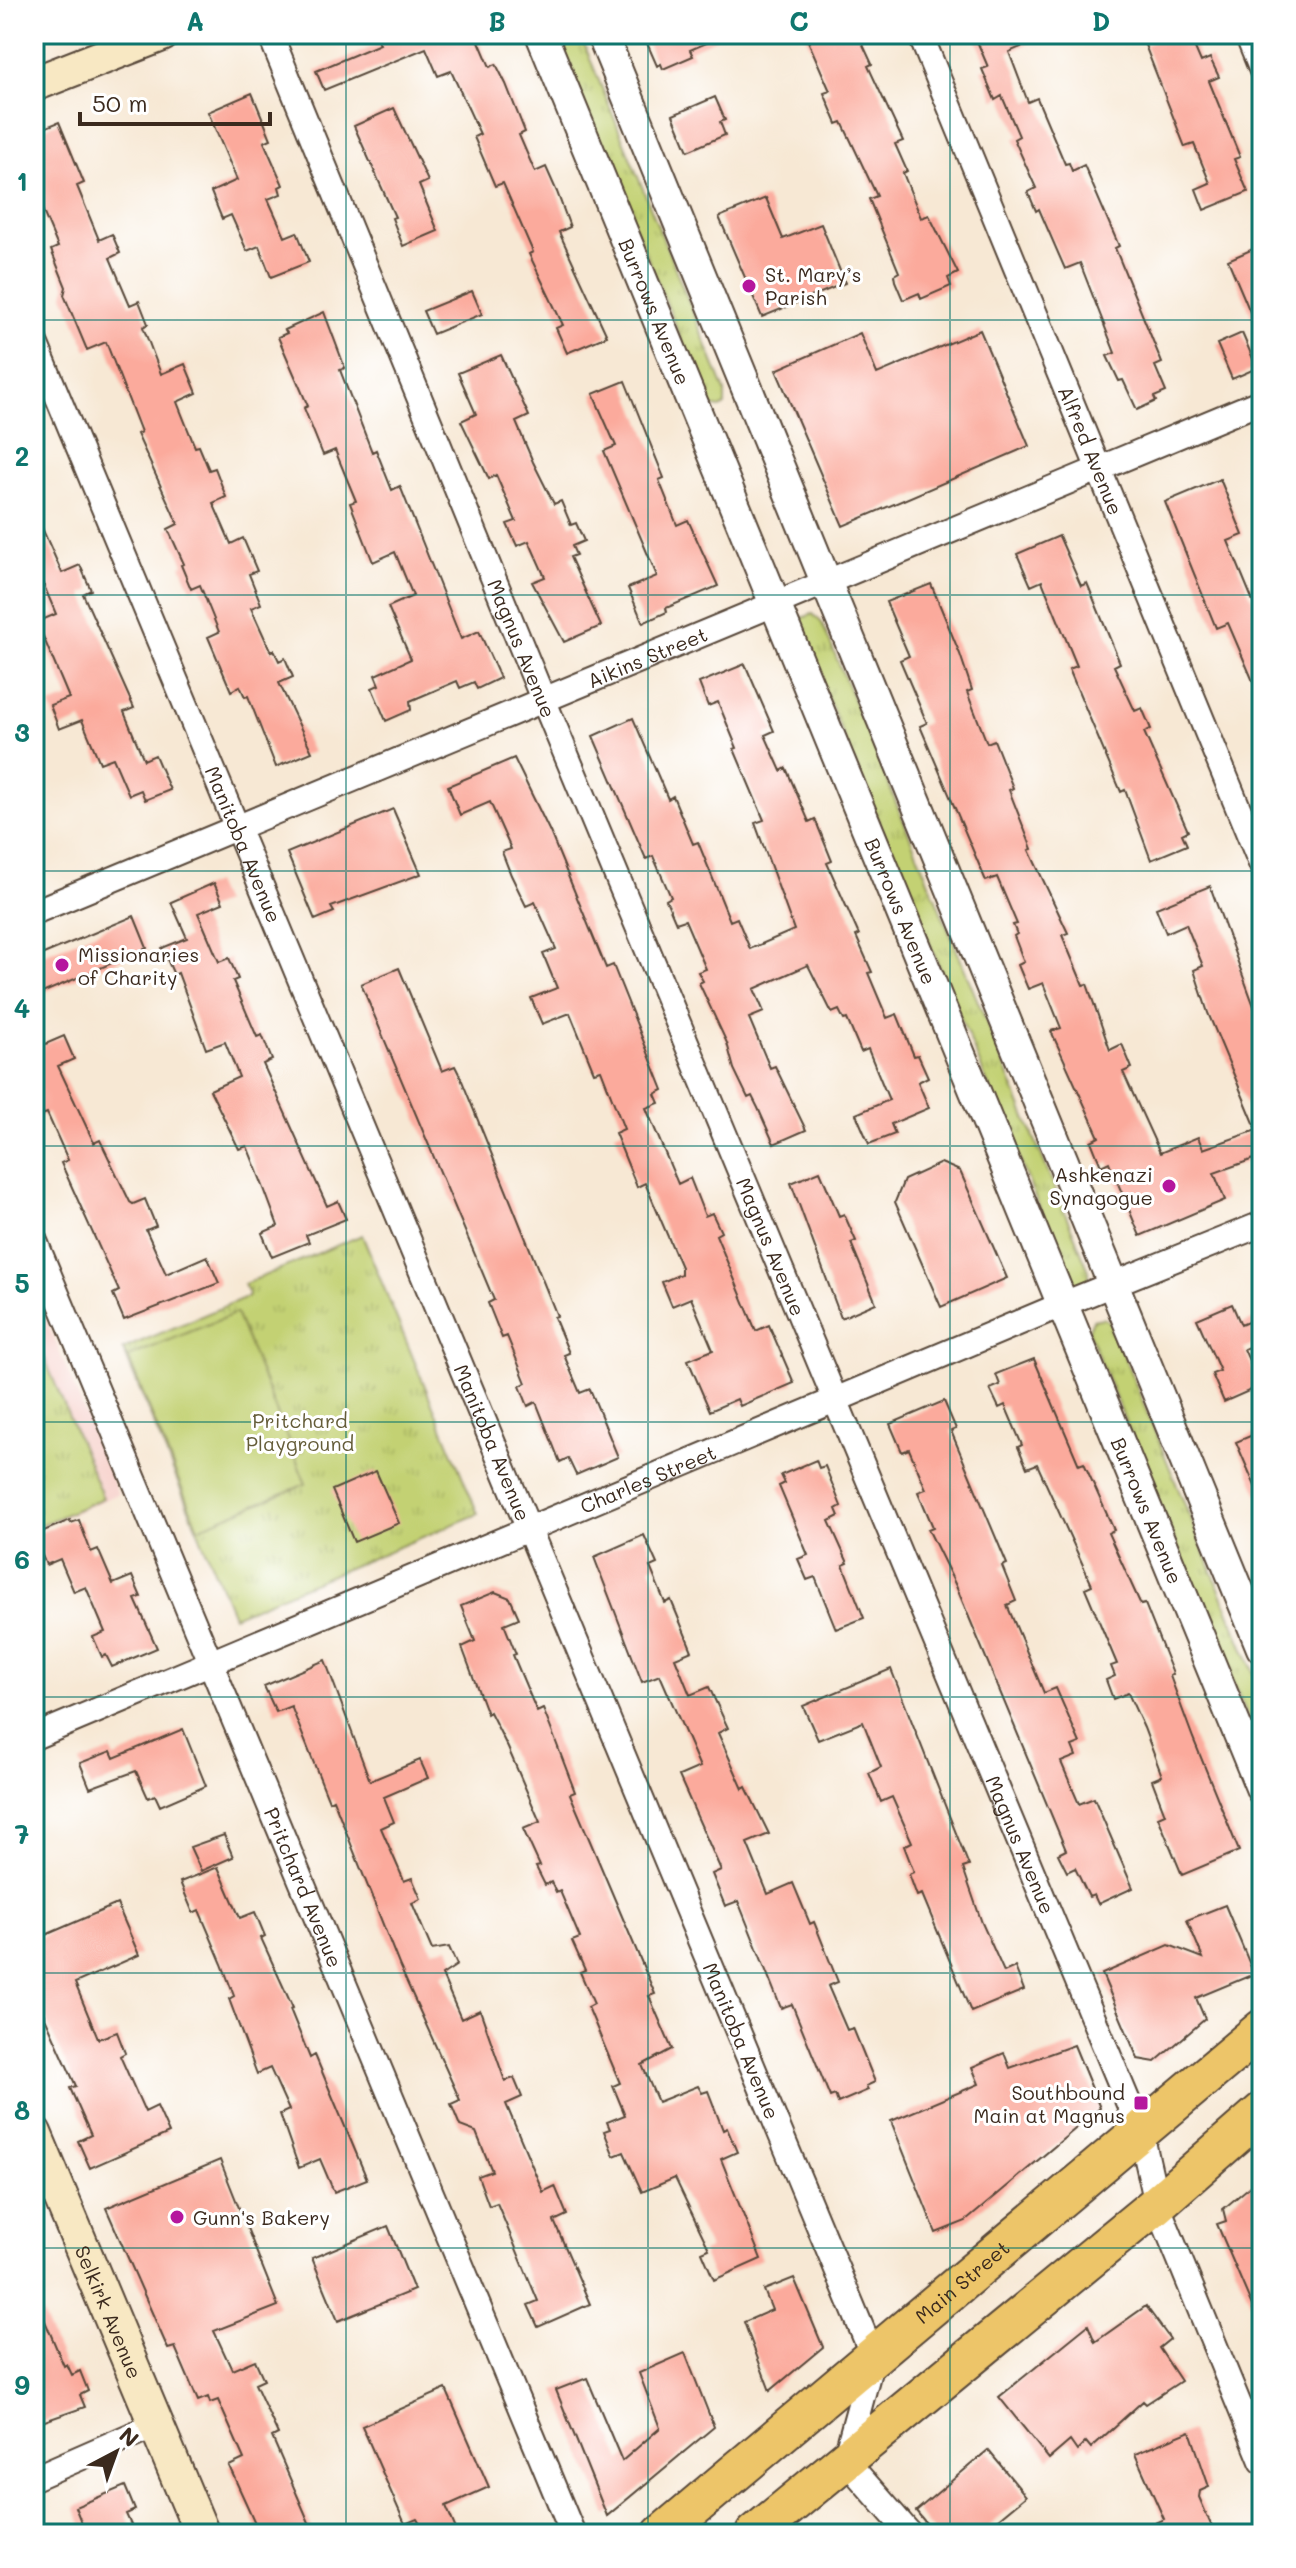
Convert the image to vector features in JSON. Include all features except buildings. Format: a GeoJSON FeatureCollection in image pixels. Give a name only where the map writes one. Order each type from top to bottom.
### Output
{"type":"FeatureCollection","features":[{"type":"Feature","properties":{"kind":"main road"},"geometry":{"type":"LineString","coordinates":[[34,84],[162,34]]}},
{"type":"Feature","properties":{"kind":"main road","name":"Main Street"},"geometry":{"type":"LineString","coordinates":[[662,2534],[1262,2029]]}},
{"type":"Feature","properties":{"kind":"main road"},"geometry":{"type":"LineString","coordinates":[[755,2534],[1157,2204],[1262,2112]]}},
{"type":"Feature","properties":{"kind":"main road","name":"Selkirk Avenue"},"geometry":{"type":"LineString","coordinates":[[34,2133],[202,2534]]}},
{"type":"Feature","properties":{"kind":"street","name":"Magnus Avenue"},"geometry":{"type":"LineString","coordinates":[[270,34],[543,699],[1141,2133],[1157,2204],[1262,2461]]}},
{"type":"Feature","properties":{"kind":"street","name":"Burrows Avenue"},"geometry":{"type":"LineString","coordinates":[[541,34],[1262,1790]]}},
{"type":"Feature","properties":{"kind":"street"},"geometry":{"type":"LineString","coordinates":[[602,34],[823,582],[1262,1648]]}},
{"type":"Feature","properties":{"kind":"street","name":"Alfred Avenue"},"geometry":{"type":"LineString","coordinates":[[920,34],[1262,866]]}},
{"type":"Feature","properties":{"kind":"street"},"geometry":{"type":"LineString","coordinates":[[1247,34],[1262,71]]}},
{"type":"Feature","properties":{"kind":"street","name":"Manitoba Avenue"},"geometry":{"type":"LineString","coordinates":[[34,340],[873,2356]]}},
{"type":"Feature","properties":{"kind":"street","name":"Aikins Street"},"geometry":{"type":"LineString","coordinates":[[34,912],[1262,401]]}},
{"type":"Feature","properties":{"kind":"street","name":"Charles Street"},"geometry":{"type":"LineString","coordinates":[[34,1737],[530,1531],[1061,1305],[1262,1224]]}},
{"type":"Feature","properties":{"kind":"street","name":"Pritchard Avenue"},"geometry":{"type":"LineString","coordinates":[[34,1239],[573,2534]]}},
{"type":"Feature","properties":{"kind":"street"},"geometry":{"type":"LineString","coordinates":[[873,2356],[845,2460],[910,2534]]}},
{"type":"Feature","properties":{"kind":"street"},"geometry":{"type":"LineString","coordinates":[[34,2478],[155,2425]]}},
{"type":"Feature","properties":{"kind":"shaded area"},"geometry":{"type":"Polygon","coordinates":[[[34,1290],[118,1494],[34,1530],[34,1290]]]}},
{"type":"Feature","properties":{"kind":"green space"},"geometry":{"type":"Polygon","coordinates":[[[555,34],[580,34],[725,391],[725,405],[720,408],[709,406],[555,34]]]}},
{"type":"Feature","properties":{"kind":"green space"},"geometry":{"type":"Polygon","coordinates":[[[813,614],[822,623],[1089,1271],[1089,1284],[1077,1289],[1069,1279],[800,631],[802,618],[813,614]]]}},
{"type":"Feature","properties":{"kind":"green space","name":"Pritchard Playground"},"geometry":{"type":"Polygon","coordinates":[[[362,1235],[478,1514],[233,1616],[123,1349],[249,1296],[244,1284],[362,1235]]]}},
{"type":"Feature","properties":{"kind":"green space"},"geometry":{"type":"Polygon","coordinates":[[[236,1313],[306,1484],[198,1528],[128,1357],[236,1313]]]}},
{"type":"Feature","properties":{"kind":"green space"},"geometry":{"type":"Polygon","coordinates":[[[1103,1318],[1110,1322],[1262,1693],[1262,1752],[1088,1331],[1093,1320],[1103,1318]]]}},
{"type":"Feature","properties":{"kind":"green space"},"geometry":{"type":"Polygon","coordinates":[[[34,1333],[103,1498],[34,1528],[34,1333]]]}},
{"type":"Feature","properties":{"kind":"place","name":"St. Mary’s Parish"},"geometry":{"type":"Point","coordinates":[749,286]}},
{"type":"Feature","properties":{"kind":"place","name":"Missionaries of Charity"},"geometry":{"type":"Point","coordinates":[62,965]}},
{"type":"Feature","properties":{"kind":"place","name":"Ashkenazi Synagogue"},"geometry":{"type":"Point","coordinates":[1169,1186]}},
{"type":"Feature","properties":{"kind":"place","name":"Southbound Main at Magnus"},"geometry":{"type":"Point","coordinates":[1141,2103]}},
{"type":"Feature","properties":{"kind":"place","name":"Gunn's Bakery"},"geometry":{"type":"Point","coordinates":[177,2217]}}]}
